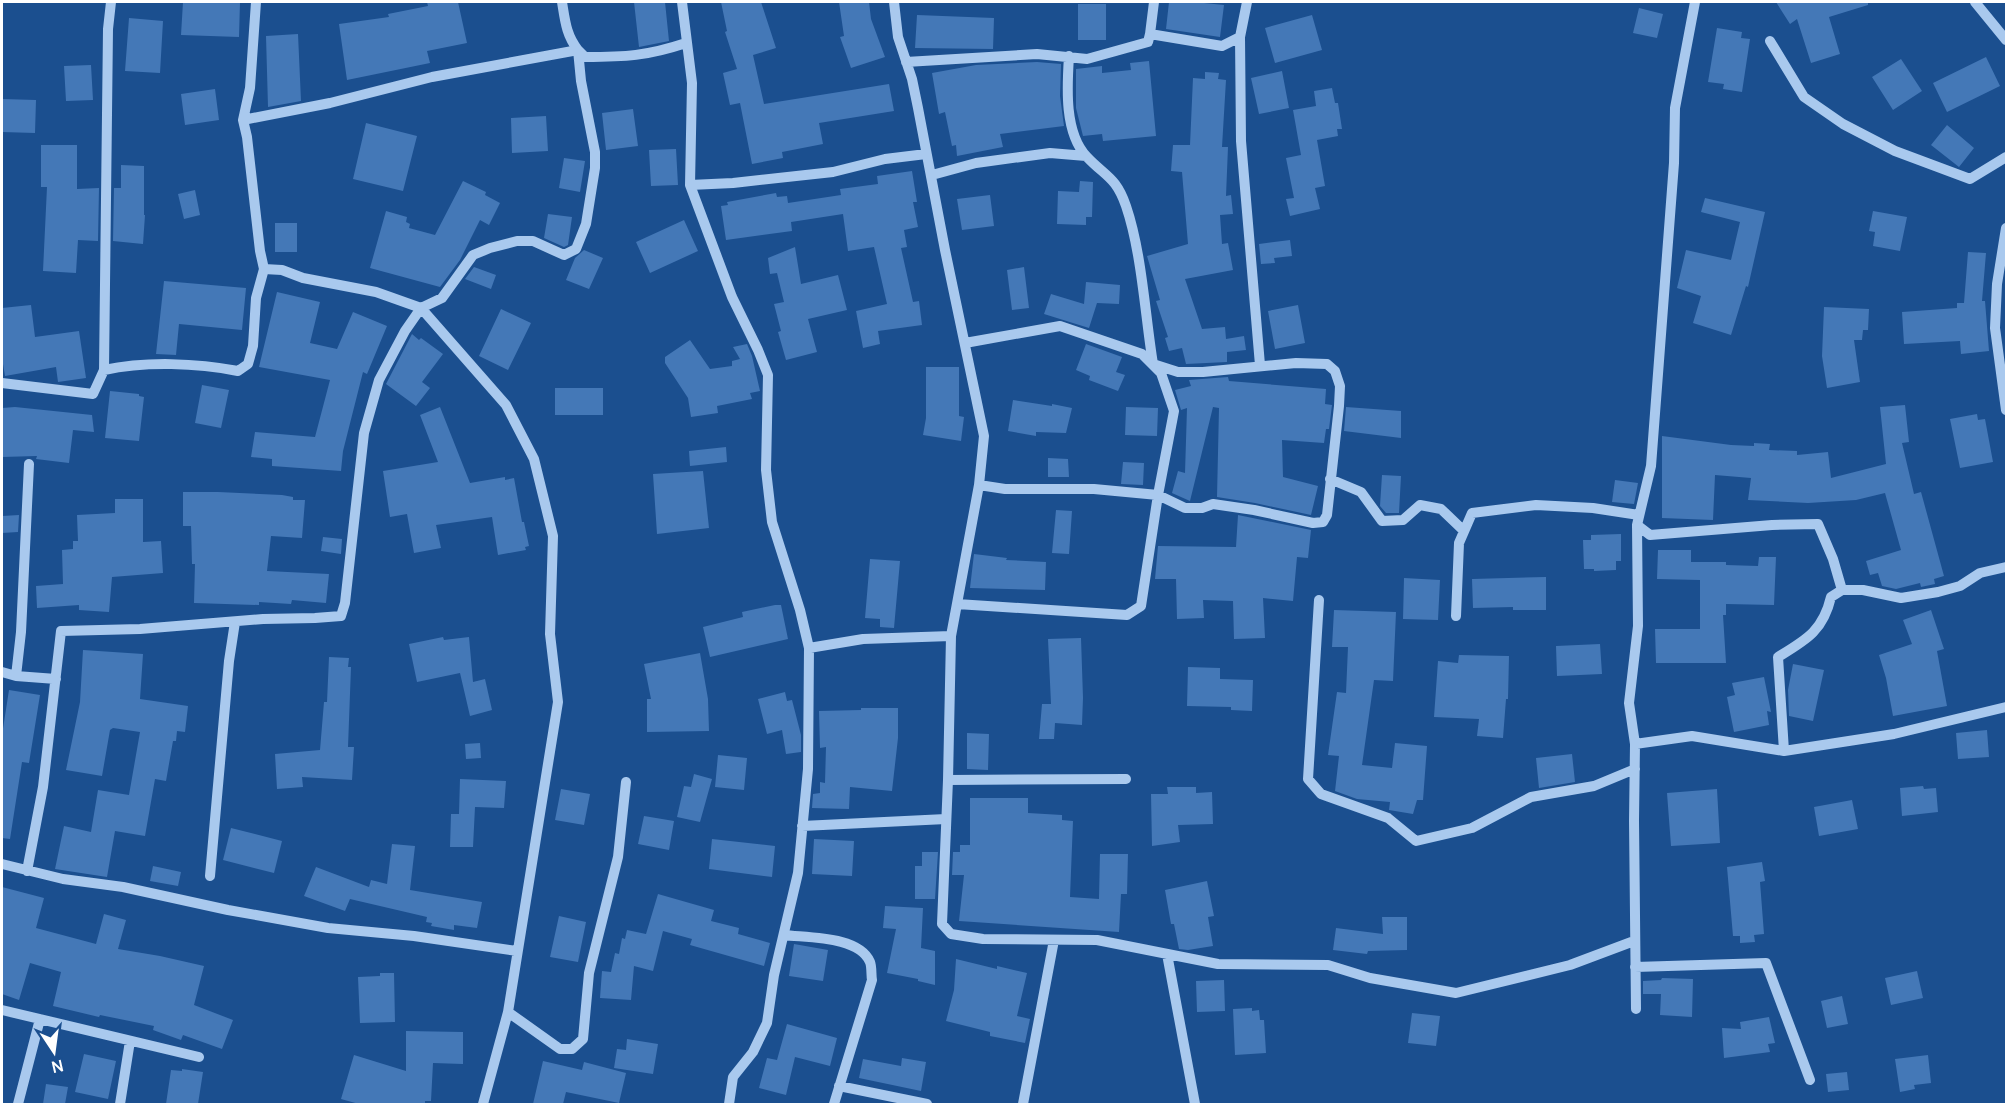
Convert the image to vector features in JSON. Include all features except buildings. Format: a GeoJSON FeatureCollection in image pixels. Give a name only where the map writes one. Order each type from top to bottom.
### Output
{"type":"FeatureCollection","features":[{"type":"Feature","properties":{"kind":"street"},"geometry":{"type":"LineString","coordinates":[[2,383],[93,394],[104,370],[108,29],[111,2]]}},
{"type":"Feature","properties":{"kind":"street"},"geometry":{"type":"LineString","coordinates":[[104,370],[123,366],[209,365],[238,371],[248,364],[253,346],[256,298],[264,269],[243,120],[250,88],[256,2]]}},
{"type":"Feature","properties":{"kind":"street"},"geometry":{"type":"LineString","coordinates":[[562,2],[566,29],[571,41],[585,57],[631,57],[657,53],[686,43]]}},
{"type":"Feature","properties":{"kind":"street"},"geometry":{"type":"LineString","coordinates":[[682,2],[692,83],[690,185],[732,297],[768,375],[766,470],[772,522],[800,610],[809,648],[808,769],[798,873],[774,975],[767,1023],[753,1052],[733,1077],[729,1104]]}},
{"type":"Feature","properties":{"kind":"street"},"geometry":{"type":"LineString","coordinates":[[894,2],[898,37],[912,79],[984,436],[979,485],[951,636],[942,924],[951,934],[983,939],[1096,940],[1218,964],[1328,965],[1370,978],[1456,993],[1570,965],[1634,941]]}},
{"type":"Feature","properties":{"kind":"street"},"geometry":{"type":"LineString","coordinates":[[906,62],[1037,54],[1087,59],[1148,42],[1154,2]]}},
{"type":"Feature","properties":{"kind":"street"},"geometry":{"type":"LineString","coordinates":[[1247,2],[1240,37],[1241,141],[1260,365]]}},
{"type":"Feature","properties":{"kind":"street"},"geometry":{"type":"LineString","coordinates":[[1636,1009],[1635,744],[1629,703],[1638,626],[1638,520],[1651,466],[1674,163],[1675,108],[1695,2]]}},
{"type":"Feature","properties":{"kind":"street"},"geometry":{"type":"LineString","coordinates":[[1975,2],[2007,40]]}},
{"type":"Feature","properties":{"kind":"street"},"geometry":{"type":"LineString","coordinates":[[1150,34],[1222,46],[1240,37]]}},
{"type":"Feature","properties":{"kind":"street"},"geometry":{"type":"LineString","coordinates":[[1770,41],[1804,97],[1843,124],[1895,151],[1970,179],[2007,157]]}},
{"type":"Feature","properties":{"kind":"street"},"geometry":{"type":"LineString","coordinates":[[243,120],[330,103],[432,77],[578,50]]}},
{"type":"Feature","properties":{"kind":"street"},"geometry":{"type":"LineString","coordinates":[[27,871],[42,787],[61,631],[140,629],[262,619],[341,616],[345,603],[364,433],[379,380],[405,331],[421,308],[442,298],[473,255],[517,241],[533,241],[564,255],[576,249],[586,224],[595,168],[595,152],[581,81],[578,50]]}},
{"type":"Feature","properties":{"kind":"street"},"geometry":{"type":"LineString","coordinates":[[1069,56],[1067,93],[1076,142],[1086,156],[1116,183],[1126,204],[1136,248],[1153,364]]}},
{"type":"Feature","properties":{"kind":"street"},"geometry":{"type":"LineString","coordinates":[[932,175],[976,164],[1050,153],[1086,156]]}},
{"type":"Feature","properties":{"kind":"street"},"geometry":{"type":"LineString","coordinates":[[690,185],[733,183],[833,172],[885,159],[926,154]]}},
{"type":"Feature","properties":{"kind":"street"},"geometry":{"type":"LineString","coordinates":[[2007,228],[1997,284],[1995,328],[2007,410]]}},
{"type":"Feature","properties":{"kind":"street"},"geometry":{"type":"LineString","coordinates":[[264,269],[282,270],[303,278],[376,292],[421,308],[506,405],[534,459],[553,536],[550,634],[558,702],[508,1012],[483,1104]]}},
{"type":"Feature","properties":{"kind":"street"},"geometry":{"type":"LineString","coordinates":[[957,604],[1127,615],[1141,606],[1174,411],[1161,374],[1142,354],[1060,326],[965,343]]}},
{"type":"Feature","properties":{"kind":"street"},"geometry":{"type":"LineString","coordinates":[[979,485],[1005,489],[1094,489],[1158,495],[1185,508],[1202,508],[1213,504],[1313,523],[1323,522],[1327,515],[1339,406],[1340,386],[1335,371],[1327,364],[1296,363],[1203,372],[1178,372],[1153,364]]}},
{"type":"Feature","properties":{"kind":"street"},"geometry":{"type":"LineString","coordinates":[[16,676],[21,632],[29,464]]}},
{"type":"Feature","properties":{"kind":"street"},"geometry":{"type":"LineString","coordinates":[[1330,479],[1361,492],[1382,522],[1402,520],[1420,505],[1441,509],[1464,531]]}},
{"type":"Feature","properties":{"kind":"street"},"geometry":{"type":"LineString","coordinates":[[1456,616],[1459,543],[1472,513],[1536,505],[1593,508],[1638,520],[1650,536],[1772,525],[1818,524],[1833,559],[1842,590]]}},
{"type":"Feature","properties":{"kind":"street"},"geometry":{"type":"LineString","coordinates":[[1784,751],[1778,657],[1808,639],[1827,614],[1831,597],[1842,590],[1863,590],[1901,598],[1960,586],[1980,573],[2007,567]]}},
{"type":"Feature","properties":{"kind":"street"},"geometry":{"type":"LineString","coordinates":[[1319,600],[1308,779],[1321,794],[1388,818],[1416,841],[1472,828],[1531,797],[1594,786],[1635,769]]}},
{"type":"Feature","properties":{"kind":"street"},"geometry":{"type":"LineString","coordinates":[[210,876],[229,661],[235,622]]}},
{"type":"Feature","properties":{"kind":"street"},"geometry":{"type":"LineString","coordinates":[[809,648],[863,639],[951,636]]}},
{"type":"Feature","properties":{"kind":"street"},"geometry":{"type":"LineString","coordinates":[[2,672],[16,676],[56,679]]}},
{"type":"Feature","properties":{"kind":"street"},"geometry":{"type":"LineString","coordinates":[[1635,744],[1692,736],[1784,751],[1894,734],[2007,707]]}},
{"type":"Feature","properties":{"kind":"street"},"geometry":{"type":"LineString","coordinates":[[948,780],[1126,778]]}},
{"type":"Feature","properties":{"kind":"street"},"geometry":{"type":"LineString","coordinates":[[508,1012],[560,1049],[572,1049],[583,1040],[589,973],[618,857],[626,782]]}},
{"type":"Feature","properties":{"kind":"street"},"geometry":{"type":"LineString","coordinates":[[802,826],[946,819]]}},
{"type":"Feature","properties":{"kind":"street"},"geometry":{"type":"LineString","coordinates":[[2,864],[63,879],[123,887],[228,910],[328,928],[414,936],[517,951]]}},
{"type":"Feature","properties":{"kind":"street"},"geometry":{"type":"LineString","coordinates":[[784,935],[849,943],[863,951],[871,963],[872,980],[834,1104]]}},
{"type":"Feature","properties":{"kind":"street"},"geometry":{"type":"LineString","coordinates":[[1023,1104],[1054,940]]}},
{"type":"Feature","properties":{"kind":"street"},"geometry":{"type":"LineString","coordinates":[[1167,954],[1195,1104]]}},
{"type":"Feature","properties":{"kind":"street"},"geometry":{"type":"LineString","coordinates":[[1635,967],[1766,963],[1810,1080]]}},
{"type":"Feature","properties":{"kind":"street"},"geometry":{"type":"LineString","coordinates":[[2,1010],[199,1058]]}},
{"type":"Feature","properties":{"kind":"street"},"geometry":{"type":"LineString","coordinates":[[18,1104],[40,1019]]}},
{"type":"Feature","properties":{"kind":"street"},"geometry":{"type":"LineString","coordinates":[[120,1104],[130,1041]]}},
{"type":"Feature","properties":{"kind":"street"},"geometry":{"type":"LineString","coordinates":[[839,1086],[927,1104]]}}]}
